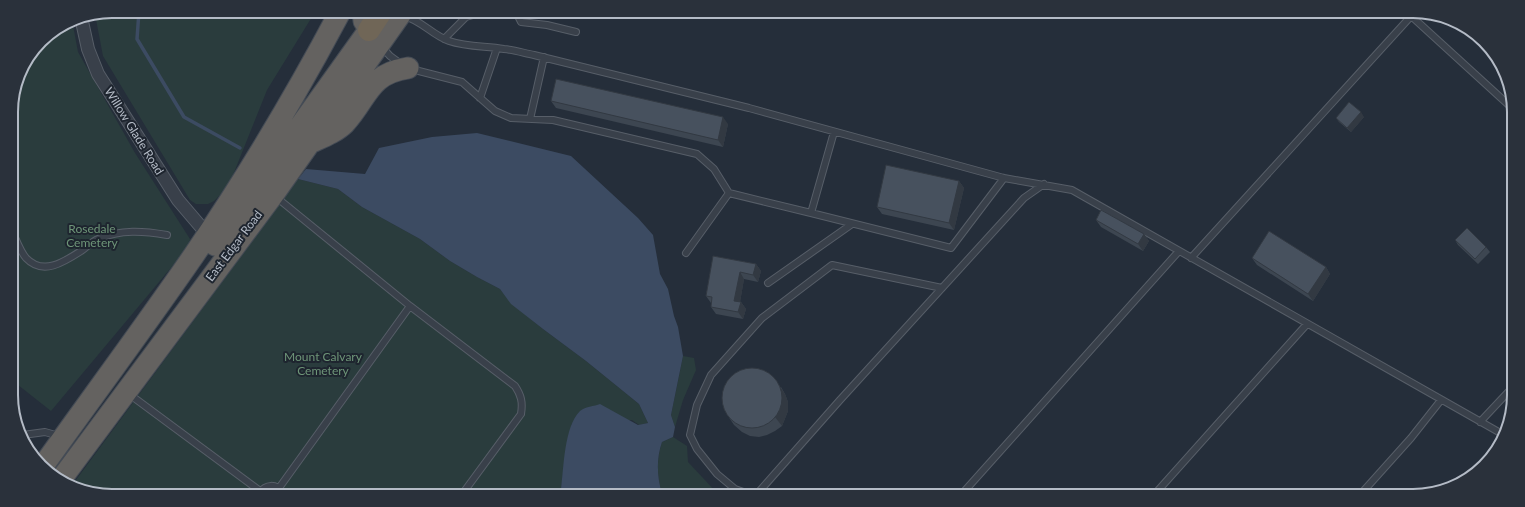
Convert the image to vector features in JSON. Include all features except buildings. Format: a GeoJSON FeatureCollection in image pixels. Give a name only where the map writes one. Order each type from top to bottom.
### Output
{"type":"FeatureCollection","features":[{"type":"Feature","properties":{"kind":"highway"},"geometry":{"type":"LineString","coordinates":[[46,462],[148,320],[207,234],[282,114],[337,18]]}},
{"type":"Feature","properties":{"kind":"highway"},"geometry":{"type":"LineString","coordinates":[[148,320],[208,256],[371,29],[387,18]]}},
{"type":"Feature","properties":{"kind":"highway","name":"East Edgar Road"},"geometry":{"type":"LineString","coordinates":[[64,475],[125,391],[273,195],[308,144],[371,29]]}},
{"type":"Feature","properties":{"kind":"highway"},"geometry":{"type":"LineString","coordinates":[[308,144],[344,125],[373,85],[382,76],[394,70],[408,68]]}},
{"type":"Feature","properties":{"kind":"street","name":"Willow Glade Road"},"geometry":{"type":"LineString","coordinates":[[82,23],[88,49],[98,74],[178,200],[207,234]]}},
{"type":"Feature","properties":{"kind":"lane"},"geometry":{"type":"LineString","coordinates":[[411,18],[444,39],[474,46],[496,48],[544,58],[749,108],[1004,178],[1072,190],[1499,432]]}},
{"type":"Feature","properties":{"kind":"lane"},"geometry":{"type":"LineString","coordinates":[[444,39],[465,18]]}},
{"type":"Feature","properties":{"kind":"lane"},"geometry":{"type":"LineString","coordinates":[[519,18],[521,22],[547,25],[576,32]]}},
{"type":"Feature","properties":{"kind":"lane"},"geometry":{"type":"LineString","coordinates":[[1191,258],[1408,18]]}},
{"type":"Feature","properties":{"kind":"lane"},"geometry":{"type":"LineString","coordinates":[[1414,18],[1506,103]]}},
{"type":"Feature","properties":{"kind":"lane"},"geometry":{"type":"LineString","coordinates":[[371,29],[396,61],[408,68],[462,82],[494,111],[511,118],[553,120],[697,154],[714,169],[729,193],[951,248],[1004,178]]}},
{"type":"Feature","properties":{"kind":"lane"},"geometry":{"type":"LineString","coordinates":[[480,98],[496,48]]}},
{"type":"Feature","properties":{"kind":"lane"},"geometry":{"type":"LineString","coordinates":[[530,119],[544,58]]}},
{"type":"Feature","properties":{"kind":"lane"},"geometry":{"type":"LineString","coordinates":[[811,213],[834,132]]}},
{"type":"Feature","properties":{"kind":"lane"},"geometry":{"type":"LineString","coordinates":[[761,489],[1024,198],[1044,184]]}},
{"type":"Feature","properties":{"kind":"lane"},"geometry":{"type":"LineString","coordinates":[[686,253],[729,193]]}},
{"type":"Feature","properties":{"kind":"lane"},"geometry":{"type":"LineString","coordinates":[[273,195],[410,306],[515,386],[520,394],[523,404],[521,414],[466,489]]}},
{"type":"Feature","properties":{"kind":"lane"},"geometry":{"type":"LineString","coordinates":[[768,283],[852,224]]}},
{"type":"Feature","properties":{"kind":"lane"},"geometry":{"type":"LineString","coordinates":[[18,243],[25,257],[36,265],[44,268],[62,263],[82,251],[97,239],[131,231],[167,235]]}},
{"type":"Feature","properties":{"kind":"lane"},"geometry":{"type":"LineString","coordinates":[[966,489],[1179,251]]}},
{"type":"Feature","properties":{"kind":"lane"},"geometry":{"type":"LineString","coordinates":[[734,489],[717,474],[697,449],[690,435],[697,405],[710,375],[762,318],[832,265],[942,288]]}},
{"type":"Feature","properties":{"kind":"lane"},"geometry":{"type":"LineString","coordinates":[[262,489],[268,486],[278,488],[410,306]]}},
{"type":"Feature","properties":{"kind":"lane"},"geometry":{"type":"LineString","coordinates":[[1159,489],[1307,324]]}},
{"type":"Feature","properties":{"kind":"lane"},"geometry":{"type":"LineString","coordinates":[[125,391],[255,489]]}},
{"type":"Feature","properties":{"kind":"lane"},"geometry":{"type":"LineString","coordinates":[[1480,422],[1507,392]]}},
{"type":"Feature","properties":{"kind":"lane"},"geometry":{"type":"LineString","coordinates":[[1365,489],[1411,438],[1441,400]]}},
{"type":"Feature","properties":{"kind":"lane"},"geometry":{"type":"LineString","coordinates":[[27,434],[45,432],[63,437]]}},
{"type":"Feature","properties":{"kind":"green space"},"geometry":{"type":"Polygon","coordinates":[[[112,18],[311,18],[267,90],[233,175],[222,193],[214,201],[208,204],[196,204],[190,200],[103,56],[96,20],[112,18]]]}},
{"type":"Feature","properties":{"kind":"green space","name":"Rosedale Cemetery"},"geometry":{"type":"Polygon","coordinates":[[[73,27],[78,52],[135,153],[190,239],[189,245],[185,251],[51,411],[18,385],[18,106],[25,76],[34,60],[50,41],[73,27]]]}},
{"type":"Feature","properties":{"kind":"green space","name":"Mount Calvary Cemetery"},"geometry":{"type":"Polygon","coordinates":[[[298,179],[338,189],[362,207],[420,239],[450,261],[500,289],[512,304],[639,404],[648,423],[639,425],[632,420],[572,424],[566,449],[561,489],[112,489],[88,486],[75,481],[298,179]]]}},
{"type":"Feature","properties":{"kind":"green space"},"geometry":{"type":"Polygon","coordinates":[[[683,356],[694,358],[696,370],[683,400],[675,427],[671,415],[683,356]]]}},
{"type":"Feature","properties":{"kind":"green space"},"geometry":{"type":"Polygon","coordinates":[[[673,437],[687,446],[688,462],[713,489],[661,489],[658,474],[658,462],[662,442],[673,437]]]}},
{"type":"Feature","properties":{"kind":"water"},"geometry":{"type":"Polygon","coordinates":[[[477,133],[571,156],[638,218],[653,235],[660,274],[668,289],[678,327],[683,356],[671,415],[675,427],[673,437],[662,442],[659,455],[658,474],[661,489],[561,489],[568,437],[575,418],[580,411],[600,404],[638,425],[648,423],[639,404],[586,361],[511,304],[500,289],[450,261],[420,239],[362,207],[338,189],[298,179],[306,169],[365,174],[379,148],[432,137],[477,133]]]}},
{"type":"Feature","properties":{"kind":"waterway"},"geometry":{"type":"LineString","coordinates":[[138,18],[137,39],[184,117],[240,148]]}}]}
